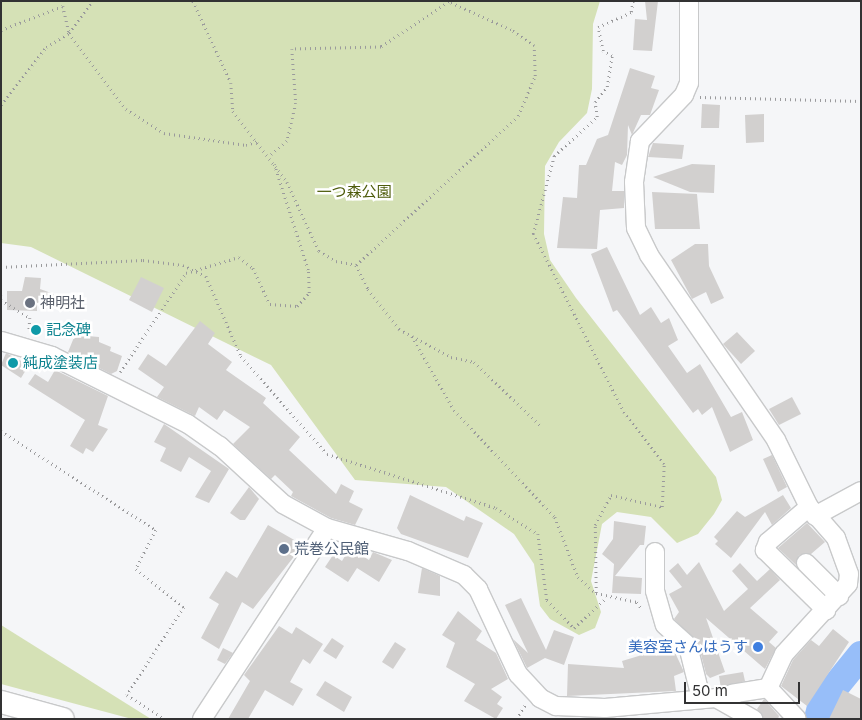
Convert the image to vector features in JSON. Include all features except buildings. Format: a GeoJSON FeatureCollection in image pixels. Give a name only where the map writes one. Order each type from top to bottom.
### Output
{"type":"FeatureCollection","features":[{"type":"Feature","properties":{"kind":"street"},"geometry":{"type":"LineString","coordinates":[[689,1],[691,56],[684,95],[640,141],[634,182],[636,228],[649,255],[776,440],[812,511],[832,532],[844,554],[848,584],[784,654],[768,688]]}},
{"type":"Feature","properties":{"kind":"street"},"geometry":{"type":"LineString","coordinates":[[1,341],[28,345],[110,386],[220,446],[283,504],[327,528],[442,563],[464,575],[478,589],[518,674],[540,698],[556,706],[606,708],[701,698],[722,701],[753,719]]}},
{"type":"Feature","properties":{"kind":"street"},"geometry":{"type":"LineString","coordinates":[[826,610],[765,550],[768,542],[812,511],[861,491]]}},
{"type":"Feature","properties":{"kind":"street"},"geometry":{"type":"LineString","coordinates":[[202,719],[327,528]]}},
{"type":"Feature","properties":{"kind":"street"},"geometry":{"type":"LineString","coordinates":[[655,552],[655,591],[665,625],[688,646],[701,698]]}},
{"type":"Feature","properties":{"kind":"street"},"geometry":{"type":"LineString","coordinates":[[806,563],[839,596]]}},
{"type":"Feature","properties":{"kind":"street"},"geometry":{"type":"LineString","coordinates":[[722,701],[732,694],[768,688]]}},
{"type":"Feature","properties":{"kind":"street"},"geometry":{"type":"LineString","coordinates":[[768,688],[797,719]]}},
{"type":"Feature","properties":{"kind":"street"},"geometry":{"type":"LineString","coordinates":[[1,702],[63,719]]}},
{"type":"Feature","properties":{"kind":"path"},"geometry":{"type":"LineString","coordinates":[[63,1],[69,33],[126,109],[164,133],[246,145],[258,141]]}},
{"type":"Feature","properties":{"kind":"path"},"geometry":{"type":"LineString","coordinates":[[1,105],[46,47],[69,33],[92,1]]}},
{"type":"Feature","properties":{"kind":"path"},"geometry":{"type":"LineString","coordinates":[[193,1],[230,83],[233,111],[274,162],[319,251],[336,261],[356,265]]}},
{"type":"Feature","properties":{"kind":"path"},"geometry":{"type":"LineString","coordinates":[[596,593],[595,525],[611,495],[662,507],[664,464],[624,413],[534,234],[554,156],[597,117],[595,102],[606,87],[612,56],[603,51],[598,27],[631,12],[633,1]]}},
{"type":"Feature","properties":{"kind":"path"},"geometry":{"type":"LineString","coordinates":[[270,156],[286,140],[296,103],[292,50],[381,47],[449,2],[503,26],[534,46],[535,76],[518,116],[356,265]]}},
{"type":"Feature","properties":{"kind":"path"},"geometry":{"type":"LineString","coordinates":[[1,30],[63,6]]}},
{"type":"Feature","properties":{"kind":"path"},"geometry":{"type":"LineString","coordinates":[[684,95],[794,102],[861,101]]}},
{"type":"Feature","properties":{"kind":"path"},"geometry":{"type":"LineString","coordinates":[[110,386],[186,273],[239,257],[253,268],[270,304],[297,306],[309,293],[308,270],[274,162]]}},
{"type":"Feature","properties":{"kind":"path"},"geometry":{"type":"LineString","coordinates":[[1,267],[143,260],[183,265],[206,276],[241,356],[327,454],[496,508],[538,534],[547,600],[574,628],[607,597]]}},
{"type":"Feature","properties":{"kind":"path"},"geometry":{"type":"LineString","coordinates":[[356,265],[368,289],[399,328],[451,357],[474,362],[542,427]]}},
{"type":"Feature","properties":{"kind":"path"},"geometry":{"type":"LineString","coordinates":[[2,299],[22,311],[30,323]]}},
{"type":"Feature","properties":{"kind":"path"},"geometry":{"type":"LineString","coordinates":[[412,336],[454,410],[555,517],[578,577],[596,593],[607,597],[637,602],[646,614]]}},
{"type":"Feature","properties":{"kind":"path"},"geometry":{"type":"LineString","coordinates":[[1,431],[156,530],[136,569],[184,607],[127,695],[165,719]]}},
{"type":"Feature","properties":{"kind":"green space","name":"一つ森公園"},"geometry":{"type":"Polygon","coordinates":[[[1,1],[600,1],[593,24],[592,89],[587,113],[559,142],[545,166],[544,234],[550,260],[576,298],[716,477],[722,500],[714,514],[698,534],[677,543],[651,517],[617,512],[602,524],[591,581],[601,612],[595,628],[579,635],[550,619],[540,606],[534,564],[514,534],[446,487],[355,480],[271,365],[31,247],[1,243],[1,1]]]}},
{"type":"Feature","properties":{"kind":"green space"},"geometry":{"type":"Polygon","coordinates":[[[1,625],[151,719],[132,719],[1,684],[1,625]]]}},
{"type":"Feature","properties":{"kind":"waterway"},"geometry":{"type":"LineString","coordinates":[[818,719],[822,703],[861,655]]}},
{"type":"Feature","properties":{"kind":"place","name":"神明社"},"geometry":{"type":"Point","coordinates":[30,303]}},
{"type":"Feature","properties":{"kind":"place","name":"記念碑"},"geometry":{"type":"Point","coordinates":[36,330]}},
{"type":"Feature","properties":{"kind":"place","name":"純成塗装店"},"geometry":{"type":"Point","coordinates":[13,363]}},
{"type":"Feature","properties":{"kind":"place","name":"荒巻公民館"},"geometry":{"type":"Point","coordinates":[284,549]}},
{"type":"Feature","properties":{"kind":"place","name":"美容室さんはうす"},"geometry":{"type":"Point","coordinates":[758,647]}}]}
